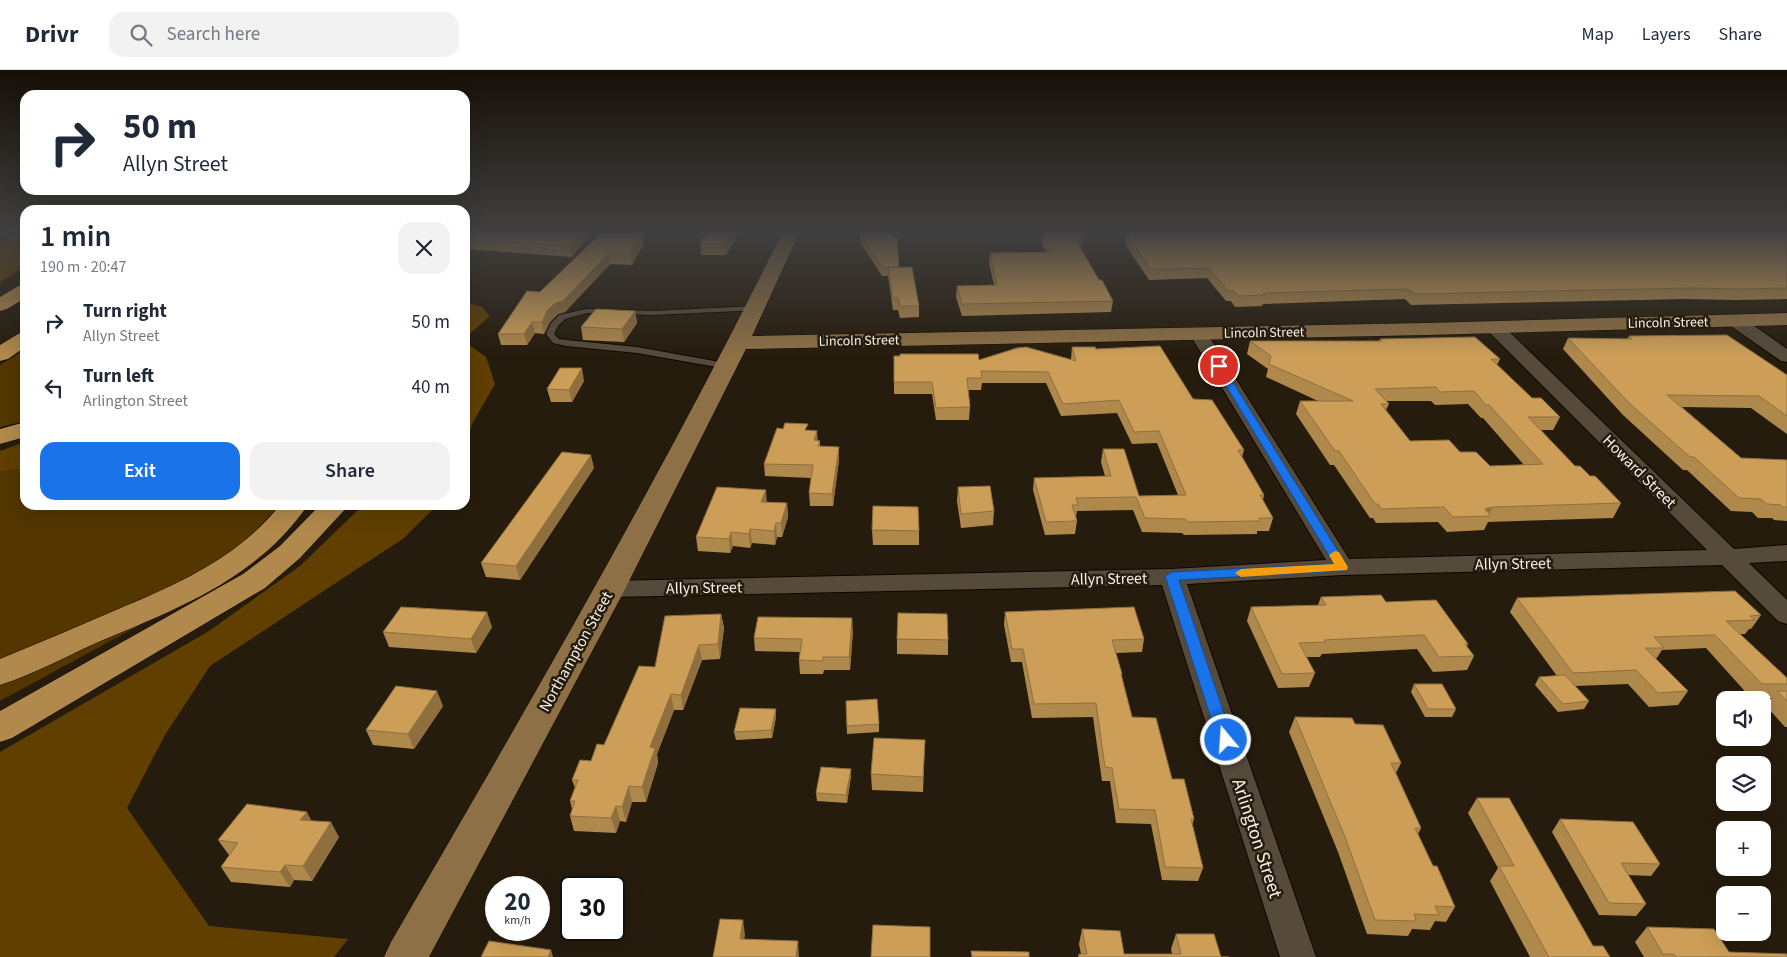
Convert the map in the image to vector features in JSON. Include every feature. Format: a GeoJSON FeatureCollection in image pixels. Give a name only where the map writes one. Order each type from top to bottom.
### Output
{"type":"FeatureCollection","features":[{"type":"Feature","properties":{"kind":"highway"},"geometry":{"type":"LineString","coordinates":[[0,305],[20,293]]}},
{"type":"Feature","properties":{"kind":"highway"},"geometry":{"type":"LineString","coordinates":[[0,354],[20,341]]}},
{"type":"Feature","properties":{"kind":"highway"},"geometry":{"type":"LineString","coordinates":[[0,437],[20,431]]}},
{"type":"Feature","properties":{"kind":"highway"},"geometry":{"type":"LineString","coordinates":[[0,673],[169,599],[213,576],[253,549],[282,522],[290,510]]}},
{"type":"Feature","properties":{"kind":"highway"},"geometry":{"type":"LineString","coordinates":[[0,728],[254,581],[290,552],[330,510]]}},
{"type":"Feature","properties":{"kind":"main road","name":"Northampton Street"},"geometry":{"type":"LineString","coordinates":[[406,957],[610,588],[734,354],[773,272]]}},
{"type":"Feature","properties":{"kind":"main road","name":"Lincoln Street"},"geometry":{"type":"LineString","coordinates":[[734,354],[1198,333],[1787,319]]}},
{"type":"Feature","properties":{"kind":"street"},"geometry":{"type":"LineString","coordinates":[[1734,320],[1787,357]]}},
{"type":"Feature","properties":{"kind":"street","name":"Howard Street"},"geometry":{"type":"LineString","coordinates":[[1494,327],[1787,615]]}},
{"type":"Feature","properties":{"kind":"street"},"geometry":{"type":"LineString","coordinates":[[1198,333],[1342,567]]}},
{"type":"Feature","properties":{"kind":"street","name":"Allyn Street"},"geometry":{"type":"LineString","coordinates":[[610,588],[1172,576],[1342,567],[1728,557],[1787,553]]}},
{"type":"Feature","properties":{"kind":"street","name":"Arlington Street"},"geometry":{"type":"LineString","coordinates":[[1172,576],[1298,957]]}},
{"type":"Feature","properties":{"kind":"lane"},"geometry":{"type":"LineString","coordinates":[[734,354],[638,350],[566,343],[556,341],[550,334],[554,325],[562,317],[587,311],[632,313],[756,308]]}},
{"type":"Feature","properties":{"kind":"shaded area"},"geometry":{"type":"Polygon","coordinates":[[[0,272],[15,272],[0,282],[0,272]]]}},
{"type":"Feature","properties":{"kind":"shaded area"},"geometry":{"type":"Polygon","coordinates":[[[470,303],[482,307],[490,316],[470,334],[470,303]]]}},
{"type":"Feature","properties":{"kind":"shaded area"},"geometry":{"type":"Polygon","coordinates":[[[470,346],[486,357],[495,384],[472,424],[470,431],[470,346]]]}},
{"type":"Feature","properties":{"kind":"shaded area"},"geometry":{"type":"Polygon","coordinates":[[[20,353],[20,422],[0,427],[0,365],[20,353]]]}},
{"type":"Feature","properties":{"kind":"shaded area"},"geometry":{"type":"Polygon","coordinates":[[[20,444],[20,469],[0,472],[0,451],[20,444]]]}},
{"type":"Feature","properties":{"kind":"shaded area"},"geometry":{"type":"Polygon","coordinates":[[[20,469],[20,510],[275,510],[246,540],[220,560],[184,583],[0,664],[0,472],[20,469]]]}},
{"type":"Feature","properties":{"kind":"shaded area"},"geometry":{"type":"Polygon","coordinates":[[[358,510],[432,510],[404,538],[210,666],[165,735],[127,808],[209,926],[348,939],[334,957],[0,957],[0,752],[209,631],[300,566],[358,510]]]}},
{"type":"Feature","properties":{"kind":"shaded area"},"geometry":{"type":"Polygon","coordinates":[[[138,626],[0,701],[0,685],[128,628],[138,626]]]}},
{"type":"Feature","properties":{"kind":"building"},"geometry":{"type":"Polygon","coordinates":[[[560,272],[590,272],[563,301],[555,303],[547,311],[542,322],[532,322],[524,334],[498,334],[527,291],[540,292],[560,272]]]}},
{"type":"Feature","properties":{"kind":"building"},"geometry":{"type":"Polygon","coordinates":[[[889,272],[913,272],[919,306],[900,306],[898,298],[893,298],[889,272]]]}},
{"type":"Feature","properties":{"kind":"building"},"geometry":{"type":"Polygon","coordinates":[[[994,272],[1095,272],[1099,280],[1102,280],[1113,301],[962,304],[957,286],[997,285],[994,272]]]}},
{"type":"Feature","properties":{"kind":"building"},"geometry":{"type":"Polygon","coordinates":[[[1213,272],[1787,272],[1787,288],[1690,288],[1415,294],[1408,289],[1263,293],[1265,295],[1238,296],[1233,291],[1228,291],[1213,272]]]}},
{"type":"Feature","properties":{"kind":"building"},"geometry":{"type":"Polygon","coordinates":[[[596,309],[635,311],[622,329],[581,327],[596,309]]]}},
{"type":"Feature","properties":{"kind":"building"},"geometry":{"type":"Polygon","coordinates":[[[1727,335],[1787,375],[1787,416],[1759,396],[1667,395],[1741,458],[1787,460],[1787,507],[1767,504],[1761,499],[1739,498],[1694,457],[1690,457],[1629,403],[1568,338],[1632,339],[1629,336],[1727,335]]]}},
{"type":"Feature","properties":{"kind":"building"},"geometry":{"type":"Polygon","coordinates":[[[1475,337],[1500,359],[1491,359],[1532,398],[1541,398],[1560,417],[1528,417],[1575,466],[1580,466],[1590,476],[1595,476],[1621,503],[1492,507],[1485,509],[1491,516],[1453,517],[1444,507],[1381,509],[1378,504],[1375,504],[1339,451],[1335,451],[1300,401],[1353,401],[1269,364],[1271,356],[1250,341],[1382,341],[1380,339],[1475,337]],[[1436,387],[1375,389],[1389,404],[1381,404],[1410,441],[1449,440],[1460,452],[1476,452],[1490,466],[1543,464],[1474,391],[1440,392],[1436,387]]]}},
{"type":"Feature","properties":{"kind":"building"},"geometry":{"type":"Polygon","coordinates":[[[1160,346],[1193,399],[1212,400],[1244,450],[1238,450],[1264,495],[1260,495],[1273,518],[1259,518],[1260,521],[1187,522],[1185,519],[1145,518],[1136,497],[1076,498],[1078,505],[1072,505],[1077,521],[1046,522],[1034,478],[1111,476],[1103,449],[1124,449],[1139,496],[1186,495],[1159,431],[1134,432],[1119,400],[1063,404],[1048,372],[981,371],[982,378],[967,378],[970,407],[936,408],[932,382],[894,382],[894,356],[900,356],[900,354],[978,354],[979,360],[1026,347],[1076,361],[1072,347],[1095,347],[1096,349],[1160,346]]]}},
{"type":"Feature","properties":{"kind":"building"},"geometry":{"type":"Polygon","coordinates":[[[560,368],[582,368],[569,390],[547,389],[560,368]]]}},
{"type":"Feature","properties":{"kind":"building"},"geometry":{"type":"Polygon","coordinates":[[[785,423],[808,424],[805,430],[817,431],[814,440],[820,441],[818,446],[839,447],[832,494],[809,493],[813,465],[764,464],[777,428],[783,429],[785,423]]]}},
{"type":"Feature","properties":{"kind":"building"},"geometry":{"type":"Polygon","coordinates":[[[562,452],[591,455],[516,566],[481,563],[562,452]]]}},
{"type":"Feature","properties":{"kind":"building"},"geometry":{"type":"Polygon","coordinates":[[[990,486],[994,511],[961,514],[958,487],[990,486]]]}},
{"type":"Feature","properties":{"kind":"building"},"geometry":{"type":"Polygon","coordinates":[[[717,487],[766,490],[761,502],[787,503],[781,523],[776,523],[774,531],[750,529],[749,534],[731,532],[729,539],[696,537],[717,487]]]}},
{"type":"Feature","properties":{"kind":"building"},"geometry":{"type":"Polygon","coordinates":[[[873,506],[918,507],[919,531],[872,530],[873,506]]]}},
{"type":"Feature","properties":{"kind":"building"},"geometry":{"type":"Polygon","coordinates":[[[1735,591],[1761,615],[1750,616],[1755,620],[1726,621],[1787,678],[1787,684],[1762,684],[1715,635],[1654,637],[1664,648],[1645,648],[1688,691],[1658,693],[1636,670],[1573,673],[1517,598],[1735,591]]]}},
{"type":"Feature","properties":{"kind":"building"},"geometry":{"type":"Polygon","coordinates":[[[1381,595],[1386,602],[1436,600],[1468,644],[1465,644],[1474,656],[1439,657],[1424,635],[1324,640],[1326,642],[1299,643],[1315,673],[1282,674],[1251,607],[1326,605],[1321,597],[1381,595]]]}},
{"type":"Feature","properties":{"kind":"building"},"geometry":{"type":"Polygon","coordinates":[[[401,607],[487,612],[471,639],[383,632],[401,607]]]}},
{"type":"Feature","properties":{"kind":"building"},"geometry":{"type":"Polygon","coordinates":[[[1134,607],[1144,639],[1112,640],[1132,717],[1156,718],[1172,779],[1184,779],[1194,819],[1191,819],[1203,868],[1165,867],[1155,810],[1119,809],[1112,768],[1105,767],[1096,703],[1034,704],[1023,649],[1012,649],[1005,612],[1134,607]]]}},
{"type":"Feature","properties":{"kind":"building"},"geometry":{"type":"Polygon","coordinates":[[[898,613],[947,614],[948,640],[897,639],[898,613]]]}},
{"type":"Feature","properties":{"kind":"building"},"geometry":{"type":"Polygon","coordinates":[[[721,614],[718,644],[699,645],[681,695],[671,694],[650,747],[655,748],[642,787],[629,786],[622,807],[616,806],[611,818],[570,816],[575,801],[570,801],[578,780],[572,780],[580,760],[591,761],[597,744],[604,745],[639,666],[655,667],[665,616],[721,614]]]}},
{"type":"Feature","properties":{"kind":"building"},"geometry":{"type":"Polygon","coordinates":[[[758,617],[852,618],[849,657],[823,657],[823,661],[799,660],[802,639],[754,638],[758,617]]]}},
{"type":"Feature","properties":{"kind":"building"},"geometry":{"type":"Polygon","coordinates":[[[1565,675],[1589,701],[1563,704],[1539,677],[1565,675]]]}},
{"type":"Feature","properties":{"kind":"building"},"geometry":{"type":"Polygon","coordinates":[[[1414,684],[1442,684],[1456,709],[1428,709],[1414,684]]]}},
{"type":"Feature","properties":{"kind":"building"},"geometry":{"type":"Polygon","coordinates":[[[396,686],[437,691],[408,734],[366,730],[396,686]]]}},
{"type":"Feature","properties":{"kind":"building"},"geometry":{"type":"Polygon","coordinates":[[[1777,691],[1787,691],[1787,701],[1777,691]]]}},
{"type":"Feature","properties":{"kind":"building"},"geometry":{"type":"Polygon","coordinates":[[[877,699],[879,724],[847,726],[846,701],[877,699]]]}},
{"type":"Feature","properties":{"kind":"building"},"geometry":{"type":"Polygon","coordinates":[[[740,708],[776,709],[771,730],[734,732],[740,708]]]}},
{"type":"Feature","properties":{"kind":"building"},"geometry":{"type":"Polygon","coordinates":[[[1295,717],[1352,718],[1355,724],[1383,725],[1401,763],[1391,763],[1421,828],[1415,828],[1433,866],[1437,866],[1455,907],[1435,906],[1439,915],[1414,914],[1416,921],[1375,920],[1345,837],[1295,717]]]}},
{"type":"Feature","properties":{"kind":"building"},"geometry":{"type":"Polygon","coordinates":[[[874,738],[925,740],[923,777],[871,774],[874,738]]]}},
{"type":"Feature","properties":{"kind":"building"},"geometry":{"type":"Polygon","coordinates":[[[821,767],[851,769],[846,795],[816,793],[821,767]]]}},
{"type":"Feature","properties":{"kind":"building"},"geometry":{"type":"Polygon","coordinates":[[[1477,798],[1509,798],[1593,946],[1603,946],[1610,957],[1549,957],[1499,866],[1514,866],[1477,798]]]}},
{"type":"Feature","properties":{"kind":"building"},"geometry":{"type":"Polygon","coordinates":[[[247,804],[307,812],[300,820],[331,822],[303,866],[285,865],[280,872],[221,867],[238,843],[218,840],[247,804]]]}},
{"type":"Feature","properties":{"kind":"building"},"geometry":{"type":"Polygon","coordinates":[[[1560,819],[1633,822],[1660,864],[1621,863],[1646,904],[1609,903],[1560,819]]]}},
{"type":"Feature","properties":{"kind":"building"},"geometry":{"type":"Polygon","coordinates":[[[720,919],[743,920],[740,939],[798,941],[796,957],[713,957],[720,919]]]}},
{"type":"Feature","properties":{"kind":"building"},"geometry":{"type":"Polygon","coordinates":[[[873,925],[930,927],[930,957],[871,957],[873,925]]]}},
{"type":"Feature","properties":{"kind":"building"},"geometry":{"type":"Polygon","coordinates":[[[1647,927],[1714,929],[1716,941],[1722,941],[1729,952],[1787,954],[1787,957],[1676,957],[1674,954],[1663,954],[1647,927]]]}},
{"type":"Feature","properties":{"kind":"building"},"geometry":{"type":"Polygon","coordinates":[[[1082,929],[1120,931],[1124,954],[1181,954],[1176,934],[1214,934],[1221,957],[1079,957],[1079,954],[1087,954],[1082,929]]]}},
{"type":"Feature","properties":{"kind":"building"},"geometry":{"type":"Polygon","coordinates":[[[489,941],[551,950],[548,957],[481,957],[489,941]]]}},
{"type":"Feature","properties":{"kind":"building"},"geometry":{"type":"Polygon","coordinates":[[[971,951],[1029,952],[1029,957],[972,957],[971,951]]]}},
{"type":"Feature","properties":{"kind":"slow traffic"},"geometry":{"type":"LineString","coordinates":[[1241,573],[1342,567],[1335,555]]}},
{"type":"Feature","properties":{"kind":"route"},"geometry":{"type":"LineString","coordinates":[[1219,366],[1342,567],[1172,576],[1226,740]]}}]}
